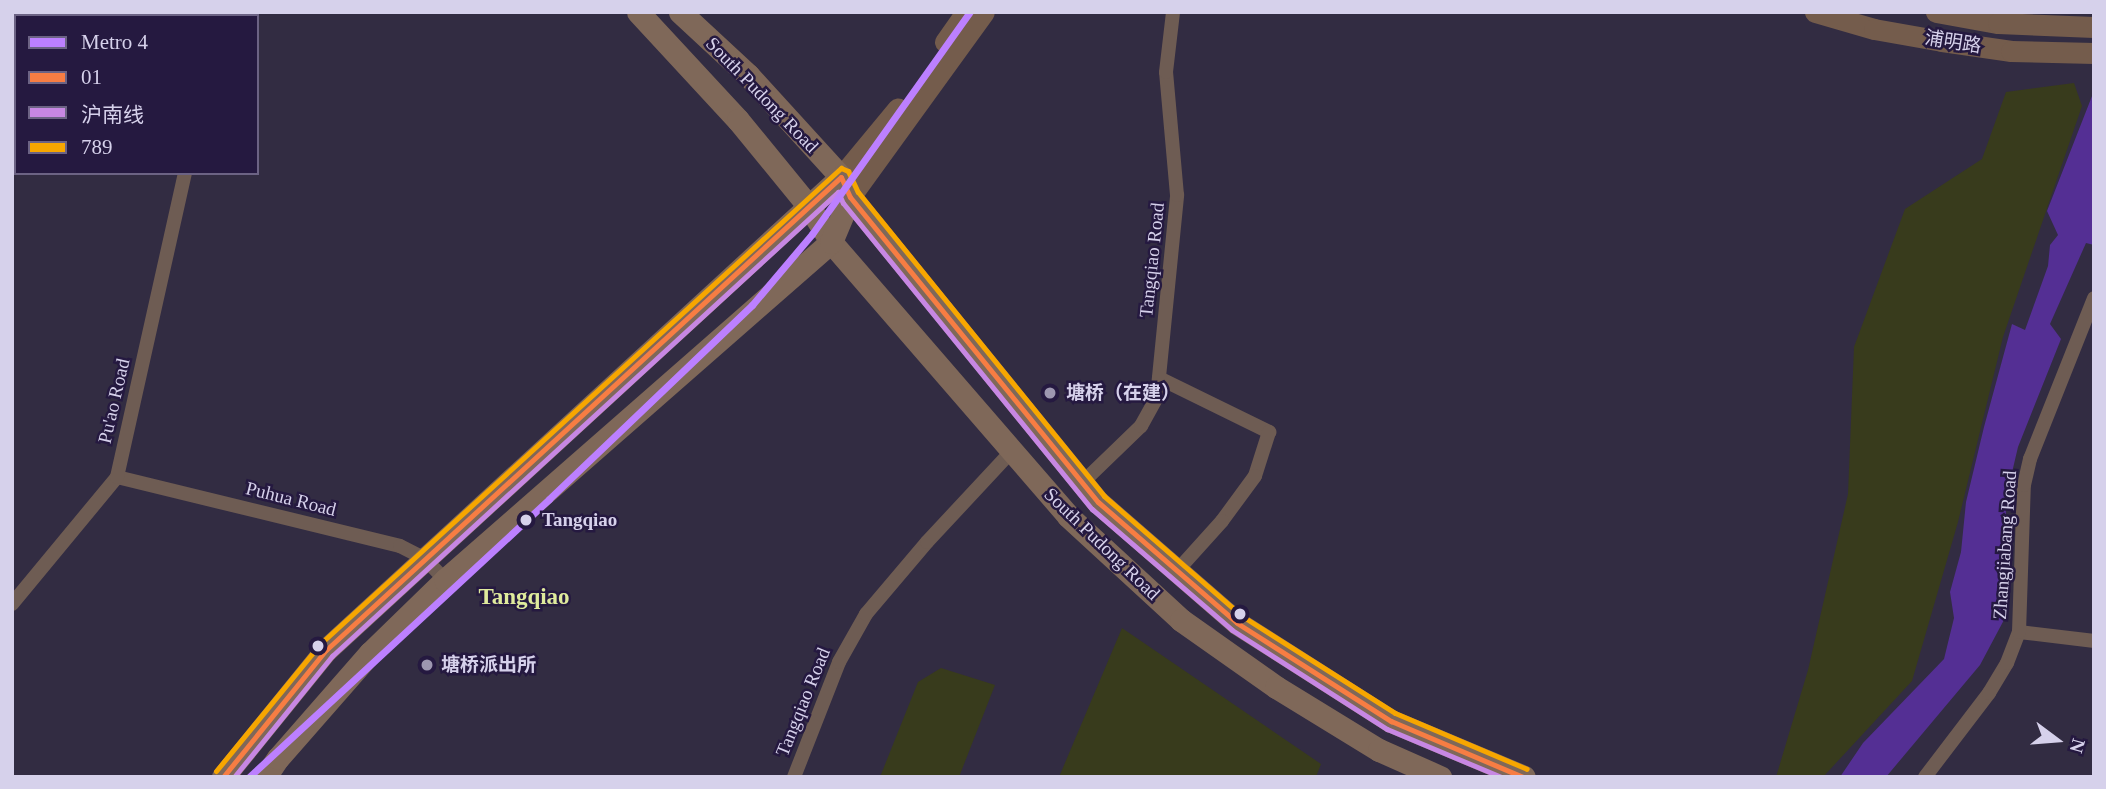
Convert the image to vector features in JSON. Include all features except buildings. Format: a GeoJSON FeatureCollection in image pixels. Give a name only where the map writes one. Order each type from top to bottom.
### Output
{"type":"FeatureCollection","features":[{"type":"Feature","properties":{"kind":"main road","name":"South Pudong Road"},"geometry":{"type":"LineString","coordinates":[[638,12],[738,120],[810,208],[831,242],[1068,516],[1181,620],[1276,687],[1368,743],[1440,777]]}},
{"type":"Feature","properties":{"kind":"main road","name":"South Pudong Road"},"geometry":{"type":"LineString","coordinates":[[680,12],[748,75],[845,187],[1098,502],[1237,623],[1391,721],[1524,777]]}},
{"type":"Feature","properties":{"kind":"main road"},"geometry":{"type":"LineString","coordinates":[[265,777],[370,653],[445,580],[831,242],[845,187],[966,12]]}},
{"type":"Feature","properties":{"kind":"main road"},"geometry":{"type":"LineString","coordinates":[[223,777],[326,650],[810,208],[845,187],[984,12]]}},
{"type":"Feature","properties":{"kind":"main road","name":"浦明路"},"geometry":{"type":"LineString","coordinates":[[1815,12],[1874,29],[1942,41],[2011,51],[2094,53]]}},
{"type":"Feature","properties":{"kind":"main road","name":"浦明路"},"geometry":{"type":"LineString","coordinates":[[1936,12],[2050,27],[2094,27]]}},
{"type":"Feature","properties":{"kind":"street","name":"Tangqiao Road"},"geometry":{"type":"LineString","coordinates":[[1082,483],[1141,426],[1157,397],[1177,195],[1166,72],[1173,12]]}},
{"type":"Feature","properties":{"kind":"street","name":"Pu'ao Road"},"geometry":{"type":"LineString","coordinates":[[12,604],[117,477],[185,175]]}},
{"type":"Feature","properties":{"kind":"street","name":"Zhangjiabang Road"},"geometry":{"type":"LineString","coordinates":[[1925,777],[1989,693],[2007,663],[2019,632],[2024,485],[2031,459],[2094,298]]}},
{"type":"Feature","properties":{"kind":"street"},"geometry":{"type":"LineString","coordinates":[[1159,377],[1269,432],[1255,476],[1222,521],[1177,571]]}},
{"type":"Feature","properties":{"kind":"street","name":"Tangqiao Road"},"geometry":{"type":"LineString","coordinates":[[794,777],[839,662],[866,614],[927,542],[1012,451]]}},
{"type":"Feature","properties":{"kind":"street","name":"Puhua Road"},"geometry":{"type":"LineString","coordinates":[[117,477],[400,546],[425,559],[445,580]]}},
{"type":"Feature","properties":{"kind":"street"},"geometry":{"type":"LineString","coordinates":[[2019,632],[2094,641]]}},
{"type":"Feature","properties":{"kind":"green space"},"geometry":{"type":"Polygon","coordinates":[[[2074,83],[2082,106],[2003,337],[1958,522],[1912,681],[1823,777],[1776,777],[1808,670],[1848,494],[1854,347],[1905,209],[1982,159],[2006,92],[2074,83]]]}},
{"type":"Feature","properties":{"kind":"green space"},"geometry":{"type":"Polygon","coordinates":[[[1122,628],[1321,764],[1316,777],[1059,777],[1122,628]]]}},
{"type":"Feature","properties":{"kind":"green space"},"geometry":{"type":"Polygon","coordinates":[[[941,668],[995,685],[959,777],[880,777],[918,682],[941,668]]]}},
{"type":"Feature","properties":{"kind":"shaded area"},"geometry":{"type":"Polygon","coordinates":[[[2094,91],[2094,245],[2086,243],[2050,324],[2061,339],[2018,447],[2006,498],[2005,618],[1980,665],[1886,777],[1840,777],[1863,743],[1944,659],[1954,618],[1950,592],[1961,552],[1966,502],[1984,427],[2012,324],[2025,330],[2048,266],[2050,245],[2058,235],[2047,211],[2094,91]]]}},
{"type":"Feature","properties":{"kind":"metro line","name":"4"},"geometry":{"type":"LineString","coordinates":[[249,777],[549,499],[752,305],[812,234],[970,12]]}},
{"type":"Feature","properties":{"kind":"transit line","name":"789"},"geometry":{"type":"LineString","coordinates":[[216,771],[320,644],[841,168],[848,171],[858,192],[1104,496],[1242,616],[1395,713],[1527,769]]}},
{"type":"Feature","properties":{"kind":"transit line","name":"01"},"geometry":{"type":"LineString","coordinates":[[223,777],[326,650],[841,177],[850,197],[1098,502],[1237,623],[1391,721],[1523,777]]}},
{"type":"Feature","properties":{"kind":"transit line","name":"沪南线"},"geometry":{"type":"LineString","coordinates":[[234,777],[332,656],[838,192],[843,203],[1092,509],[1232,630],[1387,729],[1501,777]]}},
{"type":"Feature","properties":{"kind":"place","name":"塘桥（在建）"},"geometry":{"type":"Point","coordinates":[1050,393]}},
{"type":"Feature","properties":{"kind":"place","name":"Tangqiao"},"geometry":{"type":"Point","coordinates":[526,520]}},
{"type":"Feature","properties":{"kind":"place","name":"塘桥派出所"},"geometry":{"type":"Point","coordinates":[427,665]}},
{"type":"Feature","properties":{"kind":"district","name":"Tangqiao"},"geometry":{"type":"Point","coordinates":[524,597]}}]}
